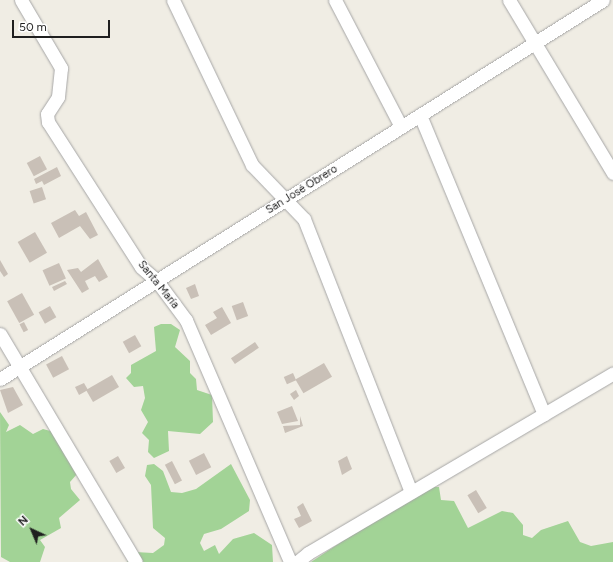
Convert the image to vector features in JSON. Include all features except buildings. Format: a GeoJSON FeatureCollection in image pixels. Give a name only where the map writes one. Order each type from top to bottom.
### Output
{"type":"FeatureCollection","features":[{"type":"Feature","properties":{"kind":"street","name":"Santa María"},"geometry":{"type":"LineString","coordinates":[[21,0],[61,68],[58,97],[47,114],[48,122],[141,266],[157,281],[186,320],[290,562]]}},
{"type":"Feature","properties":{"kind":"street"},"geometry":{"type":"LineString","coordinates":[[173,0],[252,165],[304,219],[411,492]]}},
{"type":"Feature","properties":{"kind":"street"},"geometry":{"type":"LineString","coordinates":[[335,0],[401,127]]}},
{"type":"Feature","properties":{"kind":"street"},"geometry":{"type":"LineString","coordinates":[[510,0],[534,43],[613,173]]}},
{"type":"Feature","properties":{"kind":"street","name":"San José Obrero"},"geometry":{"type":"LineString","coordinates":[[0,379],[20,368],[603,0]]}},
{"type":"Feature","properties":{"kind":"street"},"geometry":{"type":"LineString","coordinates":[[420,115],[431,134],[544,414]]}},
{"type":"Feature","properties":{"kind":"street"},"geometry":{"type":"LineString","coordinates":[[0,334],[136,562]]}},
{"type":"Feature","properties":{"kind":"street"},"geometry":{"type":"LineString","coordinates":[[297,562],[411,492],[613,373]]}},
{"type":"Feature","properties":{"kind":"green space"},"geometry":{"type":"Polygon","coordinates":[[[161,324],[171,324],[180,330],[175,347],[190,361],[190,373],[196,379],[197,390],[212,395],[213,422],[200,434],[168,431],[169,451],[154,458],[148,452],[149,440],[142,433],[148,422],[141,410],[145,398],[143,386],[134,387],[126,378],[131,373],[131,365],[156,351],[154,327],[161,324]]]}},
{"type":"Feature","properties":{"kind":"green space"},"geometry":{"type":"Polygon","coordinates":[[[0,412],[9,425],[6,432],[20,425],[33,434],[43,429],[69,436],[68,457],[77,474],[70,482],[71,489],[80,500],[59,518],[61,528],[40,540],[45,547],[40,562],[10,562],[1,557],[0,412]]]}},
{"type":"Feature","properties":{"kind":"green space"},"geometry":{"type":"Polygon","coordinates":[[[154,464],[163,471],[171,492],[182,493],[196,489],[231,464],[250,500],[249,511],[221,529],[204,534],[200,543],[204,551],[215,545],[219,554],[233,539],[254,533],[272,545],[273,562],[127,562],[135,552],[153,553],[164,545],[165,538],[153,528],[151,485],[145,476],[147,465],[154,464]]]}},
{"type":"Feature","properties":{"kind":"green space"},"geometry":{"type":"Polygon","coordinates":[[[434,487],[439,487],[441,500],[454,501],[468,528],[502,511],[513,513],[523,525],[523,535],[532,538],[541,530],[568,521],[580,542],[591,546],[613,542],[613,562],[311,562],[409,497],[434,487]]]}}]}
